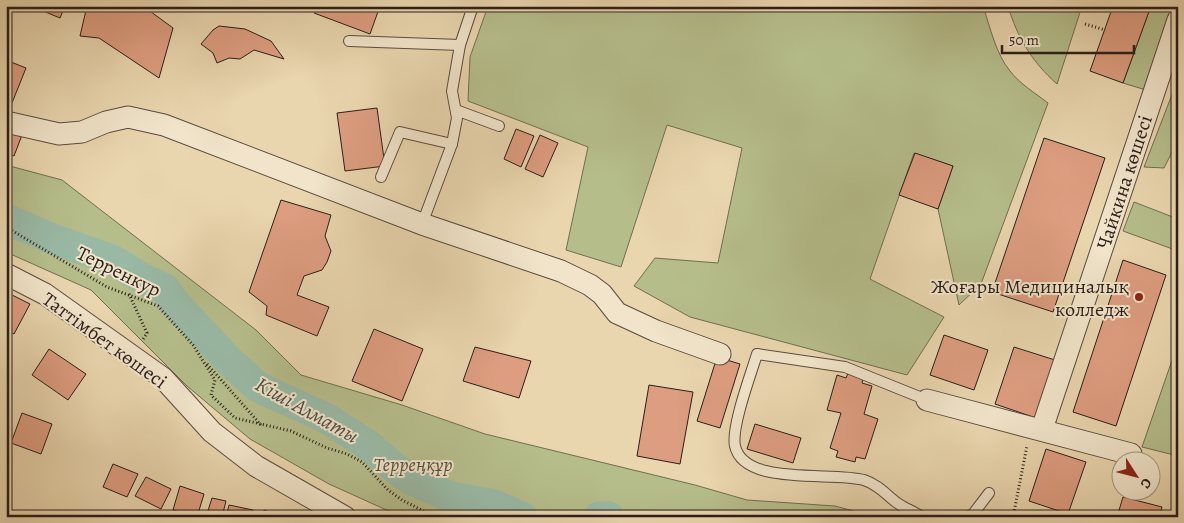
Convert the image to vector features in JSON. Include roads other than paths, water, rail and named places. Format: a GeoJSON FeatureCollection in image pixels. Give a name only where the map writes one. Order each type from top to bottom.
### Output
{"type":"FeatureCollection","features":[{"type":"Feature","properties":{"kind":"street","name":"Чайкина көшесі"},"geometry":{"type":"LineString","coordinates":[[1042,429],[1178,20]]}},
{"type":"Feature","properties":{"kind":"street"},"geometry":{"type":"LineString","coordinates":[[6,122],[59,134],[82,132],[106,122],[128,117],[164,125],[422,224],[561,271],[590,285],[602,294],[617,313],[656,331],[720,354]]}},
{"type":"Feature","properties":{"kind":"street","name":"Таттімбет көшесі"},"geometry":{"type":"LineString","coordinates":[[6,274],[45,294],[163,378],[212,432],[256,466],[344,517]]}},
{"type":"Feature","properties":{"kind":"street"},"geometry":{"type":"LineString","coordinates":[[928,400],[1117,450]]}},
{"type":"Feature","properties":{"kind":"lane"},"geometry":{"type":"LineString","coordinates":[[422,224],[452,144],[457,118],[452,91],[460,45],[474,6]]}},
{"type":"Feature","properties":{"kind":"lane"},"geometry":{"type":"LineString","coordinates":[[348,41],[460,45]]}},
{"type":"Feature","properties":{"kind":"lane"},"geometry":{"type":"LineString","coordinates":[[456,110],[499,126]]}},
{"type":"Feature","properties":{"kind":"lane"},"geometry":{"type":"LineString","coordinates":[[381,176],[400,132],[452,144]]}},
{"type":"Feature","properties":{"kind":"lane"},"geometry":{"type":"LineString","coordinates":[[922,517],[900,505],[886,492],[864,480],[772,473],[743,462],[735,446],[738,418],[757,354],[845,367],[928,400]]}},
{"type":"Feature","properties":{"kind":"lane"},"geometry":{"type":"LineString","coordinates":[[967,517],[973,514],[990,493]]}},
{"type":"Feature","properties":{"kind":"waterway","name":"Кіші Алматы"},"geometry":{"type":"LineString","coordinates":[[6,219],[50,238],[112,260],[165,289],[174,302],[230,362],[258,387],[326,418],[368,445],[401,473],[414,481],[451,497],[491,504],[522,517]]}},
{"type":"Feature","properties":{"kind":"waterway","name":"Кіші Алматы"},"geometry":{"type":"LineString","coordinates":[[599,517],[609,517]]}},
{"type":"Feature","properties":{"kind":"place","name":"Жоғары Медициналық колледж"},"geometry":{"type":"Point","coordinates":[1139,297]}},
{"type":"Feature","properties":{"kind":"park label","name":"Терреңқұр"},"geometry":{"type":"Point","coordinates":[413,464]}}]}
